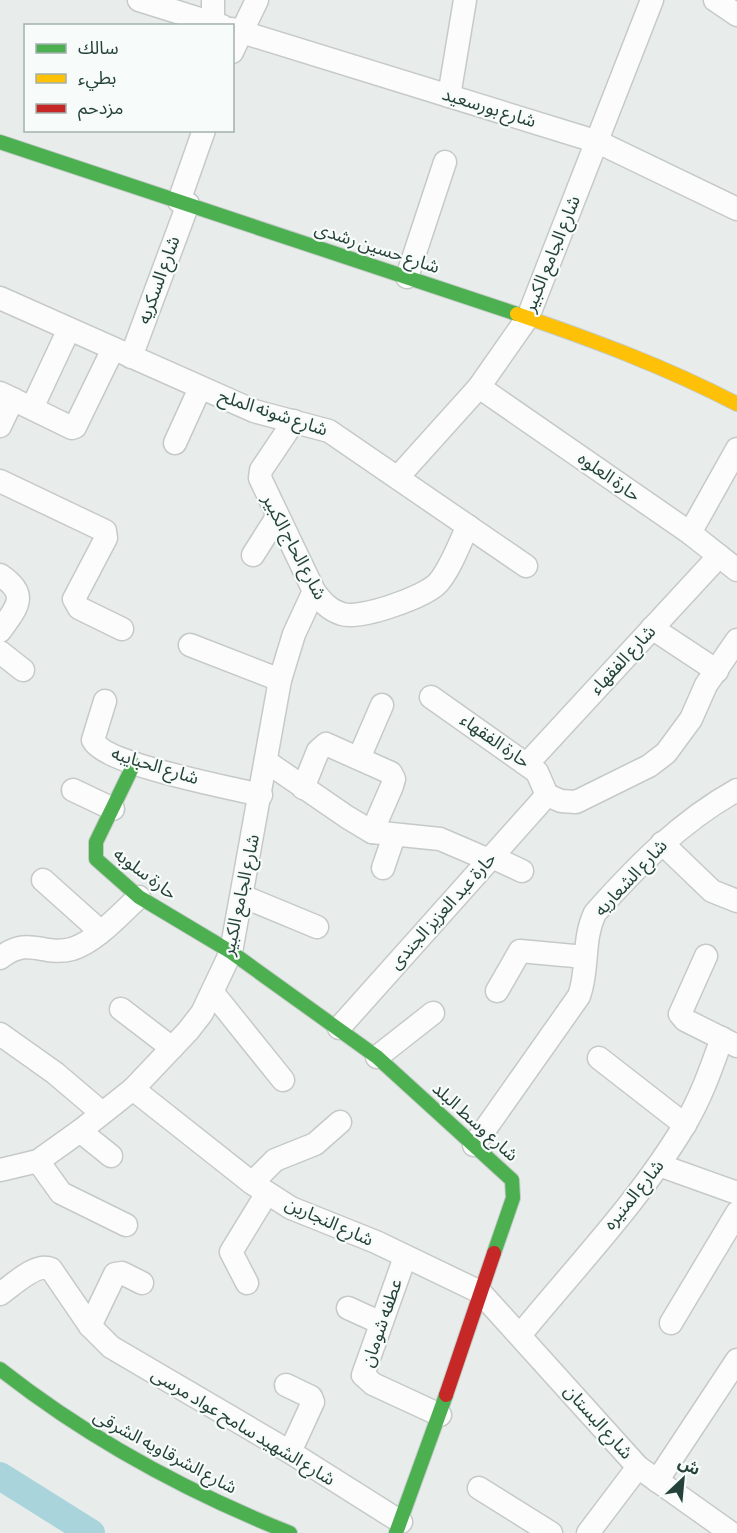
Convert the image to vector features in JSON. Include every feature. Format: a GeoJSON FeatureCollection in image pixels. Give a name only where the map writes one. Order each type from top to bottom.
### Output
{"type":"FeatureCollection","features":[{"type":"Feature","properties":{"kind":"street","name":"شارع بورسعيد"},"geometry":{"type":"LineString","coordinates":[[139,0],[206,24]]}},
{"type":"Feature","properties":{"kind":"street"},"geometry":{"type":"LineString","coordinates":[[213,0],[224,24]]}},
{"type":"Feature","properties":{"kind":"street"},"geometry":{"type":"LineString","coordinates":[[234,25],[256,0]]}},
{"type":"Feature","properties":{"kind":"street"},"geometry":{"type":"LineString","coordinates":[[449,96],[465,0]]}},
{"type":"Feature","properties":{"kind":"street","name":"شارع الجامع الكبير"},"geometry":{"type":"LineString","coordinates":[[398,477],[479,387],[528,317],[652,0]]}},
{"type":"Feature","properties":{"kind":"street"},"geometry":{"type":"LineString","coordinates":[[715,0],[737,15]]}},
{"type":"Feature","properties":{"kind":"street","name":"شارع بورسعيد"},"geometry":{"type":"LineString","coordinates":[[234,34],[598,142],[737,209]]}},
{"type":"Feature","properties":{"kind":"street","name":"شارع السكريه"},"geometry":{"type":"LineString","coordinates":[[15,400],[72,428],[75,427],[122,353],[183,203],[203,132]]}},
{"type":"Feature","properties":{"kind":"street","name":"شارع حسين رشدى"},"geometry":{"type":"LineString","coordinates":[[0,142],[606,344],[683,376],[737,404]]}},
{"type":"Feature","properties":{"kind":"street"},"geometry":{"type":"LineString","coordinates":[[407,277],[445,162]]}},
{"type":"Feature","properties":{"kind":"street","name":"شارع شونه الملح"},"geometry":{"type":"LineString","coordinates":[[0,298],[254,411],[329,431],[526,566]]}},
{"type":"Feature","properties":{"kind":"street"},"geometry":{"type":"LineString","coordinates":[[0,426],[15,400],[69,329]]}},
{"type":"Feature","properties":{"kind":"street","name":"حارة العلوه"},"geometry":{"type":"LineString","coordinates":[[479,387],[690,533],[737,570]]}},
{"type":"Feature","properties":{"kind":"street"},"geometry":{"type":"LineString","coordinates":[[175,443],[200,388]]}},
{"type":"Feature","properties":{"kind":"street","name":"شارع الحاج الكبير"},"geometry":{"type":"LineString","coordinates":[[294,421],[261,470],[262,486],[314,591],[326,607],[343,615],[363,615],[419,594],[438,583],[468,526]]}},
{"type":"Feature","properties":{"kind":"street"},"geometry":{"type":"LineString","coordinates":[[690,533],[737,449]]}},
{"type":"Feature","properties":{"kind":"street"},"geometry":{"type":"LineString","coordinates":[[0,481],[105,531],[106,538],[74,599],[80,608],[122,629]]}},
{"type":"Feature","properties":{"kind":"street"},"geometry":{"type":"LineString","coordinates":[[253,555],[277,517]]}},
{"type":"Feature","properties":{"kind":"street","name":"شارع الفقهاء"},"geometry":{"type":"LineString","coordinates":[[527,764],[719,556]]}},
{"type":"Feature","properties":{"kind":"street"},"geometry":{"type":"LineString","coordinates":[[0,575],[14,584],[18,593],[18,602],[0,631]]}},
{"type":"Feature","properties":{"kind":"street","name":"شارع الجامع الكبير"},"geometry":{"type":"LineString","coordinates":[[0,1170],[38,1161],[133,1089],[195,1022],[213,993],[231,952],[280,681],[294,634],[314,591]]}},
{"type":"Feature","properties":{"kind":"street"},"geometry":{"type":"LineString","coordinates":[[652,628],[717,670]]}},
{"type":"Feature","properties":{"kind":"street"},"geometry":{"type":"LineString","coordinates":[[547,795],[561,801],[576,802],[649,766],[680,737],[706,685],[737,640]]}},
{"type":"Feature","properties":{"kind":"street"},"geometry":{"type":"LineString","coordinates":[[190,645],[280,681]]}},
{"type":"Feature","properties":{"kind":"street"},"geometry":{"type":"LineString","coordinates":[[0,652],[23,670]]}},
{"type":"Feature","properties":{"kind":"street","name":"حارة الفقهاء"},"geometry":{"type":"LineString","coordinates":[[431,697],[537,772],[547,795]]}},
{"type":"Feature","properties":{"kind":"street","name":"شارع الحبايبه"},"geometry":{"type":"LineString","coordinates":[[105,701],[94,732],[96,747],[134,764],[261,795]]}},
{"type":"Feature","properties":{"kind":"street"},"geometry":{"type":"LineString","coordinates":[[359,758],[382,705]]}},
{"type":"Feature","properties":{"kind":"street"},"geometry":{"type":"LineString","coordinates":[[303,788],[321,746],[332,745],[391,773],[394,779],[383,834],[383,868]]}},
{"type":"Feature","properties":{"kind":"street"},"geometry":{"type":"LineString","coordinates":[[267,762],[303,788],[383,834],[440,839],[522,871]]}},
{"type":"Feature","properties":{"kind":"street","name":"حارة سلوبه"},"geometry":{"type":"LineString","coordinates":[[134,764],[96,842],[94,851],[96,859],[139,897],[231,952]]}},
{"type":"Feature","properties":{"kind":"street"},"geometry":{"type":"LineString","coordinates":[[73,790],[113,808]]}},
{"type":"Feature","properties":{"kind":"street","name":"حارة عبد العزيز الجندى"},"geometry":{"type":"LineString","coordinates":[[339,1028],[547,795]]}},
{"type":"Feature","properties":{"kind":"street","name":"شارع الشعاريه"},"geometry":{"type":"LineString","coordinates":[[474,1145],[579,996],[585,974],[588,928],[595,913],[662,843],[732,801]]}},
{"type":"Feature","properties":{"kind":"street"},"geometry":{"type":"LineString","coordinates":[[662,843],[712,891],[737,901]]}},
{"type":"Feature","properties":{"kind":"street"},"geometry":{"type":"LineString","coordinates":[[43,879],[100,931]]}},
{"type":"Feature","properties":{"kind":"street"},"geometry":{"type":"LineString","coordinates":[[242,896],[317,927]]}},
{"type":"Feature","properties":{"kind":"street"},"geometry":{"type":"LineString","coordinates":[[0,958],[11,949],[26,946],[55,951],[84,944],[139,897]]}},
{"type":"Feature","properties":{"kind":"street"},"geometry":{"type":"LineString","coordinates":[[497,991],[520,951],[585,957]]}},
{"type":"Feature","properties":{"kind":"street","name":"شارع وسط البلد"},"geometry":{"type":"LineString","coordinates":[[231,952],[339,1028],[377,1058],[512,1180],[514,1189],[440,1415],[399,1528]]}},
{"type":"Feature","properties":{"kind":"street"},"geometry":{"type":"LineString","coordinates":[[706,956],[680,1014],[685,1020],[729,1042]]}},
{"type":"Feature","properties":{"kind":"street"},"geometry":{"type":"LineString","coordinates":[[213,993],[283,1080]]}},
{"type":"Feature","properties":{"kind":"street"},"geometry":{"type":"LineString","coordinates":[[121,1009],[172,1047]]}},
{"type":"Feature","properties":{"kind":"street"},"geometry":{"type":"LineString","coordinates":[[377,1058],[433,1013]]}},
{"type":"Feature","properties":{"kind":"street"},"geometry":{"type":"LineString","coordinates":[[0,1034],[55,1073],[102,1113]]}},
{"type":"Feature","properties":{"kind":"street","name":"شارع المنيره"},"geometry":{"type":"LineString","coordinates":[[520,1335],[659,1165],[685,1125],[729,1042]]}},
{"type":"Feature","properties":{"kind":"street"},"geometry":{"type":"LineString","coordinates":[[599,1058],[685,1125]]}},
{"type":"Feature","properties":{"kind":"street","name":"شارع النجارين"},"geometry":{"type":"LineString","coordinates":[[133,1089],[260,1188],[291,1208],[480,1292]]}},
{"type":"Feature","properties":{"kind":"street"},"geometry":{"type":"LineString","coordinates":[[247,1283],[231,1252],[275,1160],[315,1144],[340,1122]]}},
{"type":"Feature","properties":{"kind":"street"},"geometry":{"type":"LineString","coordinates":[[80,1131],[111,1156]]}},
{"type":"Feature","properties":{"kind":"street"},"geometry":{"type":"LineString","coordinates":[[38,1161],[61,1193],[126,1225]]}},
{"type":"Feature","properties":{"kind":"street"},"geometry":{"type":"LineString","coordinates":[[659,1165],[737,1193]]}},
{"type":"Feature","properties":{"kind":"street"},"geometry":{"type":"LineString","coordinates":[[671,1323],[737,1213]]}},
{"type":"Feature","properties":{"kind":"street","name":"عطفه شومان"},"geometry":{"type":"LineString","coordinates":[[405,1257],[364,1367],[367,1381],[440,1415]]}},
{"type":"Feature","properties":{"kind":"street","name":"شارع الشهيد سامح عواد مرسى"},"geometry":{"type":"LineString","coordinates":[[0,1294],[37,1269],[46,1266],[54,1272],[90,1326],[123,1356],[290,1452],[399,1528]]}},
{"type":"Feature","properties":{"kind":"street"},"geometry":{"type":"LineString","coordinates":[[90,1326],[115,1274],[122,1273],[142,1283]]}},
{"type":"Feature","properties":{"kind":"street","name":"شارع البستان"},"geometry":{"type":"LineString","coordinates":[[480,1292],[638,1467],[731,1533]]}},
{"type":"Feature","properties":{"kind":"street"},"geometry":{"type":"LineString","coordinates":[[348,1308],[381,1323]]}},
{"type":"Feature","properties":{"kind":"street","name":"شارع الشرقاويه الشرقى"},"geometry":{"type":"LineString","coordinates":[[0,1369],[27,1391],[110,1446],[197,1494],[290,1533]]}},
{"type":"Feature","properties":{"kind":"street"},"geometry":{"type":"LineString","coordinates":[[657,1481],[734,1372]]}},
{"type":"Feature","properties":{"kind":"street"},"geometry":{"type":"LineString","coordinates":[[286,1385],[311,1397],[313,1402],[290,1452]]}},
{"type":"Feature","properties":{"kind":"street"},"geometry":{"type":"LineString","coordinates":[[588,1533],[638,1467]]}},
{"type":"Feature","properties":{"kind":"street"},"geometry":{"type":"LineString","coordinates":[[479,1488],[550,1533]]}},
{"type":"Feature","properties":{"kind":"waterway"},"geometry":{"type":"LineString","coordinates":[[0,1476],[91,1533]]}},
{"type":"Feature","properties":{"kind":"traffic: fast"},"geometry":{"type":"LineString","coordinates":[[0,142],[517,314]]}},
{"type":"Feature","properties":{"kind":"traffic: fast"},"geometry":{"type":"LineString","coordinates":[[134,764],[96,842],[96,859],[139,897],[231,952],[377,1057],[512,1180],[513,1198],[494,1253]]}},
{"type":"Feature","properties":{"kind":"traffic: fast"},"geometry":{"type":"LineString","coordinates":[[0,1369],[68,1418],[139,1462],[213,1500],[290,1533]]}},
{"type":"Feature","properties":{"kind":"traffic: fast"},"geometry":{"type":"LineString","coordinates":[[396,1533],[446,1395]]}},
{"type":"Feature","properties":{"kind":"traffic: slow"},"geometry":{"type":"LineString","coordinates":[[517,314],[629,355],[737,404]]}},
{"type":"Feature","properties":{"kind":"traffic: jam"},"geometry":{"type":"LineString","coordinates":[[446,1395],[494,1253]]}}]}
